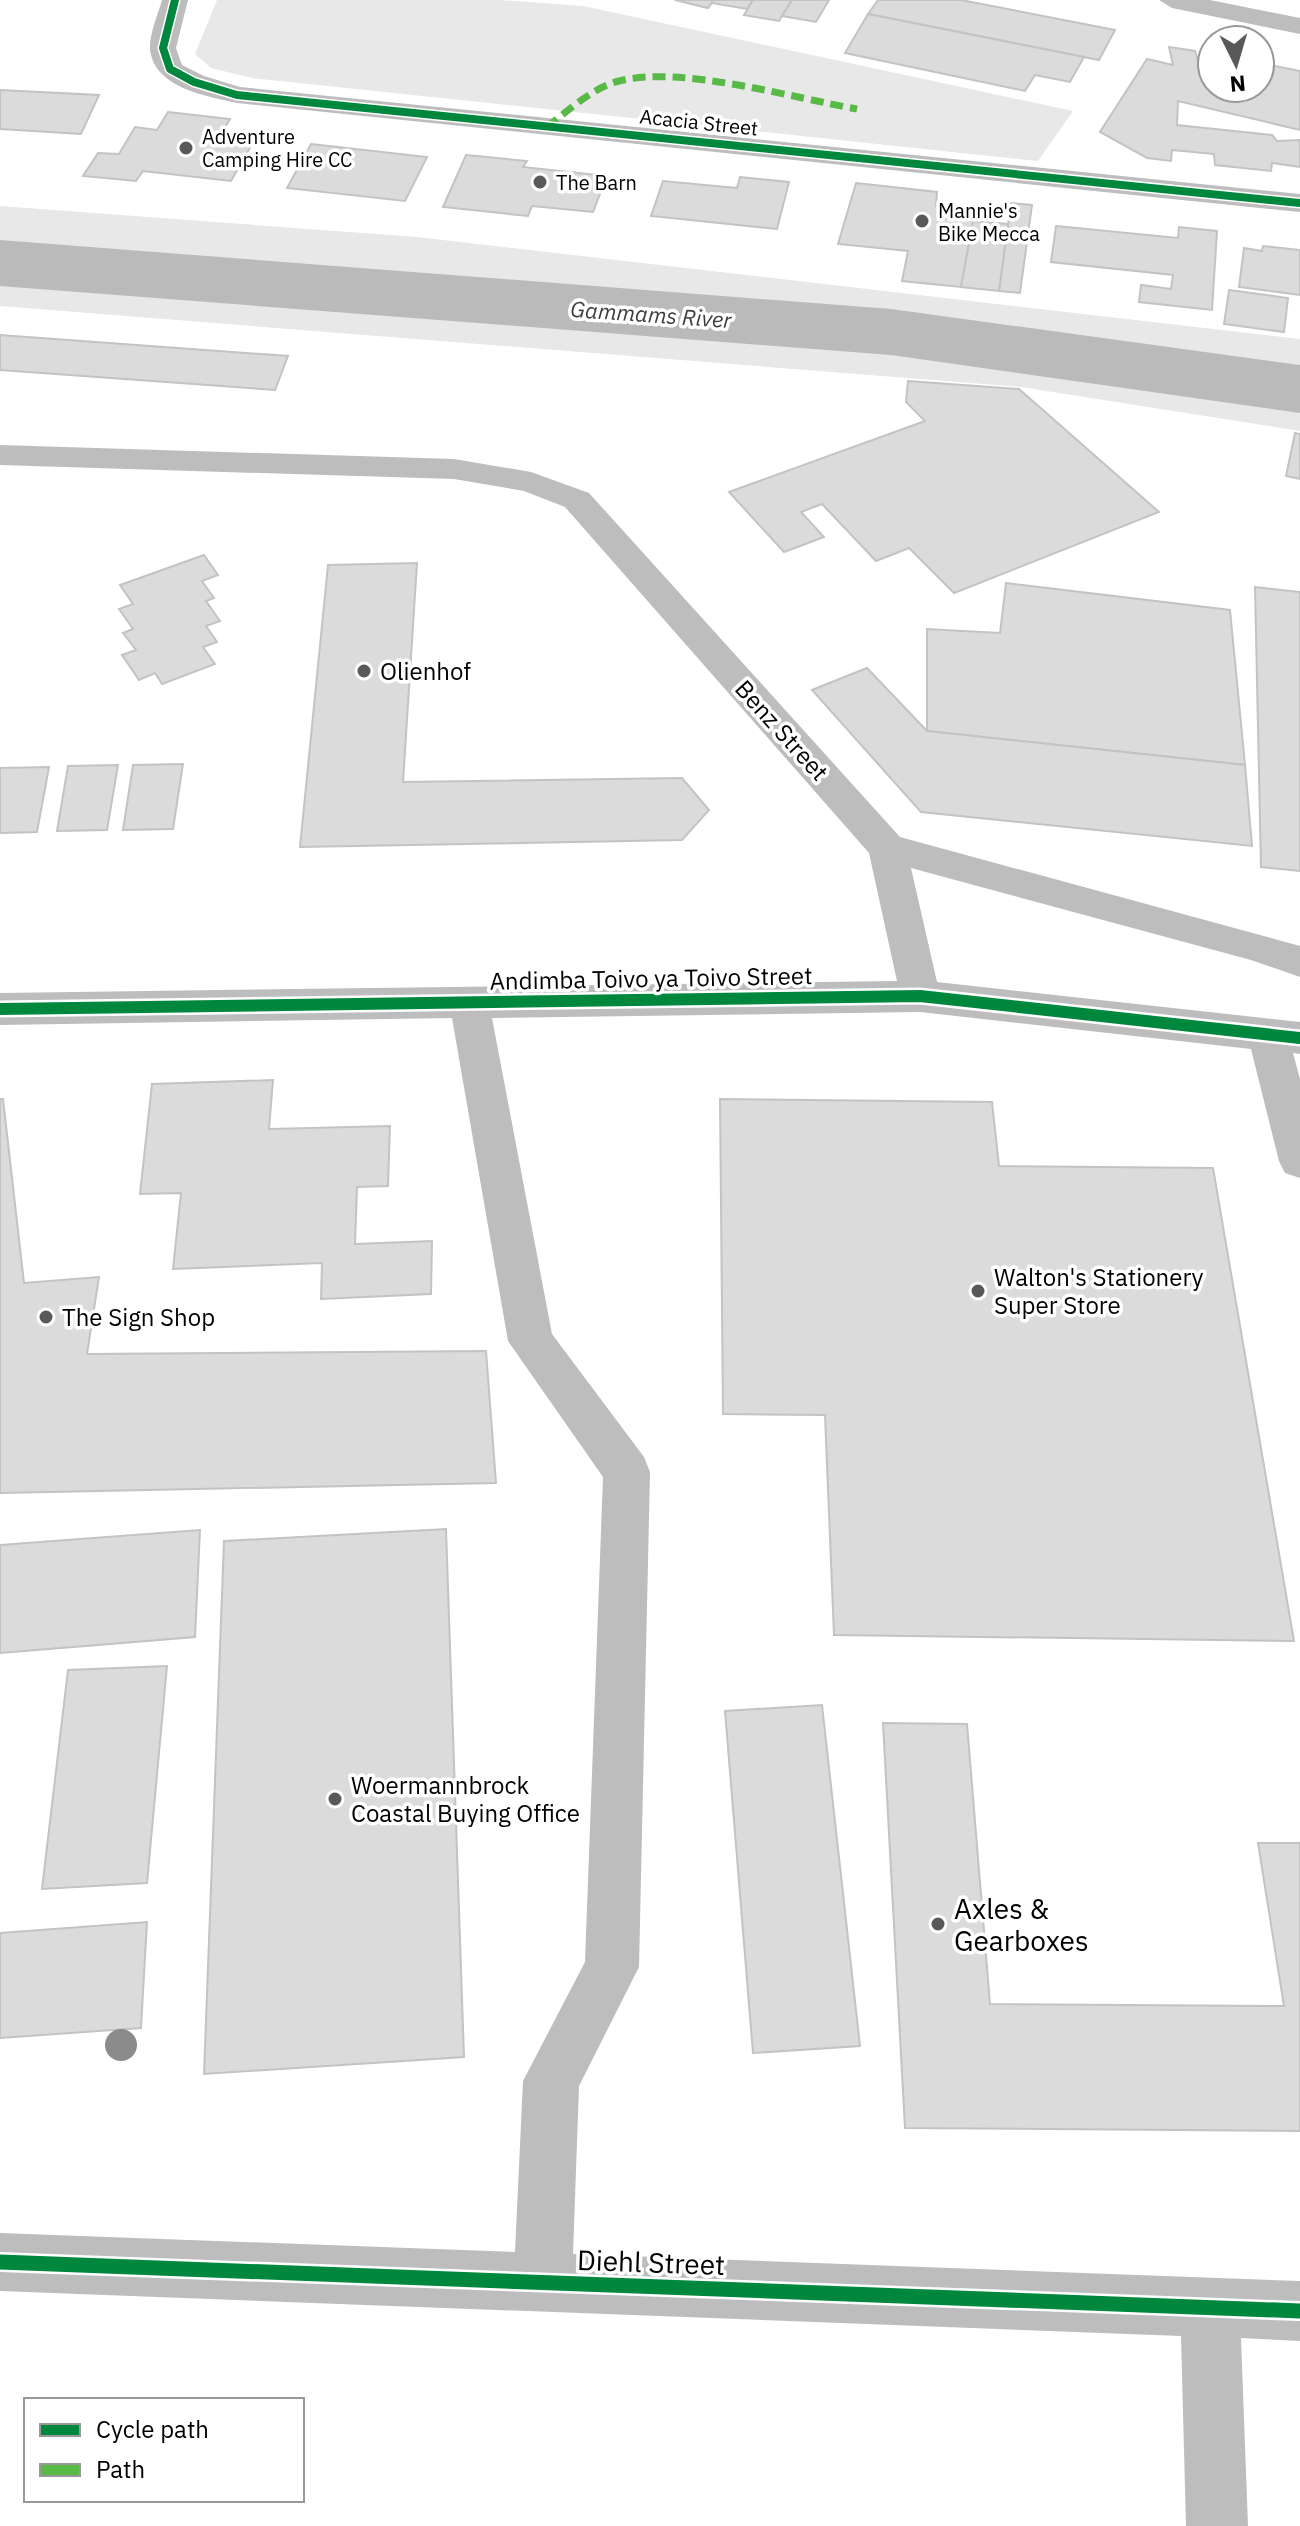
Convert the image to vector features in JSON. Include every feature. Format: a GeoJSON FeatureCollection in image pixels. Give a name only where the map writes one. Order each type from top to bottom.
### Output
{"type":"FeatureCollection","features":[{"type":"Feature","properties":{"kind":"street","name":"Acacia Street"},"geometry":{"type":"LineString","coordinates":[[175,0],[163,48],[170,69],[194,82],[237,95],[1300,203]]}},
{"type":"Feature","properties":{"kind":"street"},"geometry":{"type":"LineString","coordinates":[[1172,0],[1300,26]]}},
{"type":"Feature","properties":{"kind":"street","name":"Benz Street"},"geometry":{"type":"LineString","coordinates":[[0,455],[454,469],[531,482],[577,500],[887,848],[920,996]]}},
{"type":"Feature","properties":{"kind":"street"},"geometry":{"type":"LineString","coordinates":[[887,848],[1258,947],[1300,962]]}},
{"type":"Feature","properties":{"kind":"street","name":"Andimba Toivo ya Toivo Street"},"geometry":{"type":"LineString","coordinates":[[0,1009],[920,996],[1284,1036]]}},
{"type":"Feature","properties":{"kind":"street"},"geometry":{"type":"LineString","coordinates":[[469,1003],[531,1341],[627,1472],[612,1967],[551,2081],[543,2282]]}},
{"type":"Feature","properties":{"kind":"street"},"geometry":{"type":"LineString","coordinates":[[1284,1036],[1300,1161]]}},
{"type":"Feature","properties":{"kind":"street","name":"Diehl Street"},"geometry":{"type":"LineString","coordinates":[[1,2269],[543,2282],[1300,2311]]}},
{"type":"Feature","properties":{"kind":"street"},"geometry":{"type":"LineString","coordinates":[[1210,2308],[1217,2526]]}},
{"type":"Feature","properties":{"kind":"shaded area"},"geometry":{"type":"Polygon","coordinates":[[[217,0],[500,0],[583,6],[1073,111],[1038,161],[252,78],[211,68],[195,54],[217,0]]]}},
{"type":"Feature","properties":{"kind":"shaded area"},"geometry":{"type":"Polygon","coordinates":[[[0,206],[417,237],[1300,339],[1300,431],[1021,387],[0,306],[0,206]]]}},
{"type":"Feature","properties":{"kind":"building"},"geometry":{"type":"Polygon","coordinates":[[[675,0],[714,0],[708,8],[675,0]]]}},
{"type":"Feature","properties":{"kind":"building"},"geometry":{"type":"Polygon","coordinates":[[[714,0],[753,0],[747,9],[712,3],[714,0]]]}},
{"type":"Feature","properties":{"kind":"building"},"geometry":{"type":"Polygon","coordinates":[[[753,0],[792,0],[779,21],[744,15],[753,0]]]}},
{"type":"Feature","properties":{"kind":"building"},"geometry":{"type":"Polygon","coordinates":[[[792,0],[829,0],[816,22],[782,16],[792,0]]]}},
{"type":"Feature","properties":{"kind":"building"},"geometry":{"type":"Polygon","coordinates":[[[878,0],[961,0],[1115,30],[1099,60],[868,14],[878,0]]]}},
{"type":"Feature","properties":{"kind":"building"},"geometry":{"type":"Polygon","coordinates":[[[868,14],[1084,57],[1070,82],[1035,75],[1025,91],[845,53],[868,14]]]}},
{"type":"Feature","properties":{"kind":"building"},"geometry":{"type":"Polygon","coordinates":[[[1169,47],[1195,51],[1196,104],[1276,104],[1276,66],[1300,71],[1300,130],[1178,101],[1177,125],[1272,135],[1277,141],[1300,140],[1300,167],[1272,163],[1271,171],[1215,165],[1214,154],[1172,150],[1171,161],[1147,158],[1100,132],[1147,59],[1173,65],[1169,47]]]}},
{"type":"Feature","properties":{"kind":"building"},"geometry":{"type":"Polygon","coordinates":[[[0,90],[99,95],[81,134],[0,129],[0,90]]]}},
{"type":"Feature","properties":{"kind":"building","name":"Adventure Camping Hire CC"},"geometry":{"type":"Polygon","coordinates":[[[168,112],[230,119],[217,140],[252,144],[231,181],[143,171],[136,181],[83,176],[98,153],[119,154],[135,127],[157,130],[168,112]]]}},
{"type":"Feature","properties":{"kind":"building"},"geometry":{"type":"Polygon","coordinates":[[[311,144],[427,157],[405,201],[287,188],[311,144]]]}},
{"type":"Feature","properties":{"kind":"building"},"geometry":{"type":"Polygon","coordinates":[[[466,155],[527,161],[523,167],[607,176],[593,212],[532,206],[528,216],[443,207],[466,155]]]}},
{"type":"Feature","properties":{"kind":"building"},"geometry":{"type":"Polygon","coordinates":[[[740,177],[789,182],[777,229],[651,216],[663,181],[737,188],[740,177]]]}},
{"type":"Feature","properties":{"kind":"building"},"geometry":{"type":"Polygon","coordinates":[[[856,183],[937,192],[936,206],[976,209],[961,287],[902,281],[908,251],[838,244],[856,183]]]}},
{"type":"Feature","properties":{"kind":"building"},"geometry":{"type":"Polygon","coordinates":[[[1011,203],[1032,205],[1020,293],[999,291],[1011,203]]]}},
{"type":"Feature","properties":{"kind":"building"},"geometry":{"type":"Polygon","coordinates":[[[973,221],[1008,224],[999,291],[961,287],[973,221]]]}},
{"type":"Feature","properties":{"kind":"building"},"geometry":{"type":"Polygon","coordinates":[[[1056,226],[1178,238],[1179,227],[1217,231],[1212,310],[1139,302],[1141,285],[1171,289],[1173,275],[1051,262],[1056,226]]]}},
{"type":"Feature","properties":{"kind":"building"},"geometry":{"type":"Polygon","coordinates":[[[1263,246],[1300,250],[1300,295],[1239,287],[1244,248],[1262,251],[1263,246]]]}},
{"type":"Feature","properties":{"kind":"building"},"geometry":{"type":"Polygon","coordinates":[[[1229,290],[1288,298],[1284,332],[1224,324],[1229,290]]]}},
{"type":"Feature","properties":{"kind":"building"},"geometry":{"type":"Polygon","coordinates":[[[0,335],[288,356],[275,390],[0,370],[0,335]]]}},
{"type":"Feature","properties":{"kind":"building"},"geometry":{"type":"Polygon","coordinates":[[[908,381],[1019,389],[1159,512],[954,593],[909,548],[876,561],[822,504],[801,512],[824,537],[784,552],[729,492],[925,421],[906,402],[908,381]]]}},
{"type":"Feature","properties":{"kind":"building"},"geometry":{"type":"Polygon","coordinates":[[[1295,433],[1300,434],[1300,479],[1286,476],[1295,433]]]}},
{"type":"Feature","properties":{"kind":"building"},"geometry":{"type":"Polygon","coordinates":[[[204,555],[218,575],[202,581],[214,598],[206,601],[220,621],[206,626],[217,642],[203,647],[215,664],[162,684],[155,673],[139,680],[122,655],[136,650],[123,633],[133,629],[119,609],[133,604],[120,585],[204,555]]]}},
{"type":"Feature","properties":{"kind":"building","name":"Olienhof"},"geometry":{"type":"Polygon","coordinates":[[[417,563],[403,782],[682,778],[709,810],[682,840],[300,847],[328,565],[417,563]]]}},
{"type":"Feature","properties":{"kind":"building"},"geometry":{"type":"Polygon","coordinates":[[[1006,583],[1230,610],[1245,765],[927,731],[927,629],[1000,633],[1006,583]]]}},
{"type":"Feature","properties":{"kind":"building"},"geometry":{"type":"Polygon","coordinates":[[[1255,587],[1300,592],[1300,871],[1261,867],[1255,587]]]}},
{"type":"Feature","properties":{"kind":"building"},"geometry":{"type":"Polygon","coordinates":[[[867,668],[927,731],[1245,765],[1252,846],[921,812],[812,690],[867,668]]]}},
{"type":"Feature","properties":{"kind":"building"},"geometry":{"type":"Polygon","coordinates":[[[183,764],[173,829],[123,830],[133,765],[183,764]]]}},
{"type":"Feature","properties":{"kind":"building"},"geometry":{"type":"Polygon","coordinates":[[[118,765],[107,830],[57,831],[68,766],[118,765]]]}},
{"type":"Feature","properties":{"kind":"building"},"geometry":{"type":"Polygon","coordinates":[[[49,767],[37,832],[0,833],[0,768],[49,767]]]}},
{"type":"Feature","properties":{"kind":"building"},"geometry":{"type":"Polygon","coordinates":[[[273,1080],[269,1129],[390,1126],[388,1186],[357,1187],[355,1244],[432,1241],[431,1294],[321,1299],[322,1263],[173,1269],[181,1193],[140,1194],[152,1084],[273,1080]]]}},
{"type":"Feature","properties":{"kind":"building","name":"The Sign Shop"},"geometry":{"type":"Polygon","coordinates":[[[0,1099],[3,1099],[24,1283],[99,1277],[87,1354],[486,1351],[496,1483],[0,1493],[0,1099]]]}},
{"type":"Feature","properties":{"kind":"building","name":"Walton's Stationery Super Store"},"geometry":{"type":"Polygon","coordinates":[[[720,1099],[992,1102],[999,1166],[1213,1168],[1294,1641],[834,1635],[825,1415],[723,1414],[720,1099]]]}},
{"type":"Feature","properties":{"kind":"building","name":"Woermannbrock Coastal Buying Office"},"geometry":{"type":"Polygon","coordinates":[[[446,1529],[464,2057],[204,2074],[224,1541],[446,1529]]]}},
{"type":"Feature","properties":{"kind":"building"},"geometry":{"type":"Polygon","coordinates":[[[200,1530],[195,1637],[0,1653],[0,1545],[200,1530]]]}},
{"type":"Feature","properties":{"kind":"building"},"geometry":{"type":"Polygon","coordinates":[[[167,1666],[147,1883],[42,1889],[68,1670],[167,1666]]]}},
{"type":"Feature","properties":{"kind":"building"},"geometry":{"type":"Polygon","coordinates":[[[822,1705],[860,2046],[753,2053],[725,1711],[822,1705]]]}},
{"type":"Feature","properties":{"kind":"building","name":"Axles & Gearboxes"},"geometry":{"type":"Polygon","coordinates":[[[883,1723],[967,1724],[990,2004],[1284,2006],[1258,1843],[1300,1843],[1300,2131],[905,2128],[883,1723]]]}},
{"type":"Feature","properties":{"kind":"building"},"geometry":{"type":"Polygon","coordinates":[[[147,1922],[141,2028],[0,2038],[0,1933],[147,1922]]]}},
{"type":"Feature","properties":{"kind":"waterway","name":"Gammams River"},"geometry":{"type":"LineString","coordinates":[[0,263],[891,332],[1300,389]]}},
{"type":"Feature","properties":{"kind":"marked path"},"geometry":{"type":"LineString","coordinates":[[547,127],[600,89],[620,81],[641,78],[701,82],[857,109]]}},
{"type":"Feature","properties":{"kind":"cycle path"},"geometry":{"type":"LineString","coordinates":[[175,0],[163,48],[170,69],[194,82],[237,95],[1300,203]]}},
{"type":"Feature","properties":{"kind":"cycle path"},"geometry":{"type":"LineString","coordinates":[[0,1009],[920,996],[1300,1038]]}},
{"type":"Feature","properties":{"kind":"cycle path"},"geometry":{"type":"LineString","coordinates":[[0,2262],[1300,2311]]}},
{"type":"Feature","properties":{"kind":"place","name":"Adventure Camping Hire CC"},"geometry":{"type":"Point","coordinates":[186,148]}},
{"type":"Feature","properties":{"kind":"place","name":"The Barn"},"geometry":{"type":"Point","coordinates":[540,182]}},
{"type":"Feature","properties":{"kind":"place","name":"Mannie's Bike Mecca"},"geometry":{"type":"Point","coordinates":[922,221]}},
{"type":"Feature","properties":{"kind":"place","name":"Olienhof"},"geometry":{"type":"Point","coordinates":[364,671]}},
{"type":"Feature","properties":{"kind":"place","name":"Walton's Stationery Super Store"},"geometry":{"type":"Point","coordinates":[978,1291]}},
{"type":"Feature","properties":{"kind":"place","name":"The Sign Shop"},"geometry":{"type":"Point","coordinates":[46,1317]}},
{"type":"Feature","properties":{"kind":"place","name":"Woermannbrock Coastal Buying Office"},"geometry":{"type":"Point","coordinates":[335,1799]}},
{"type":"Feature","properties":{"kind":"place","name":"Axles & Gearboxes"},"geometry":{"type":"Point","coordinates":[938,1924]}}]}
